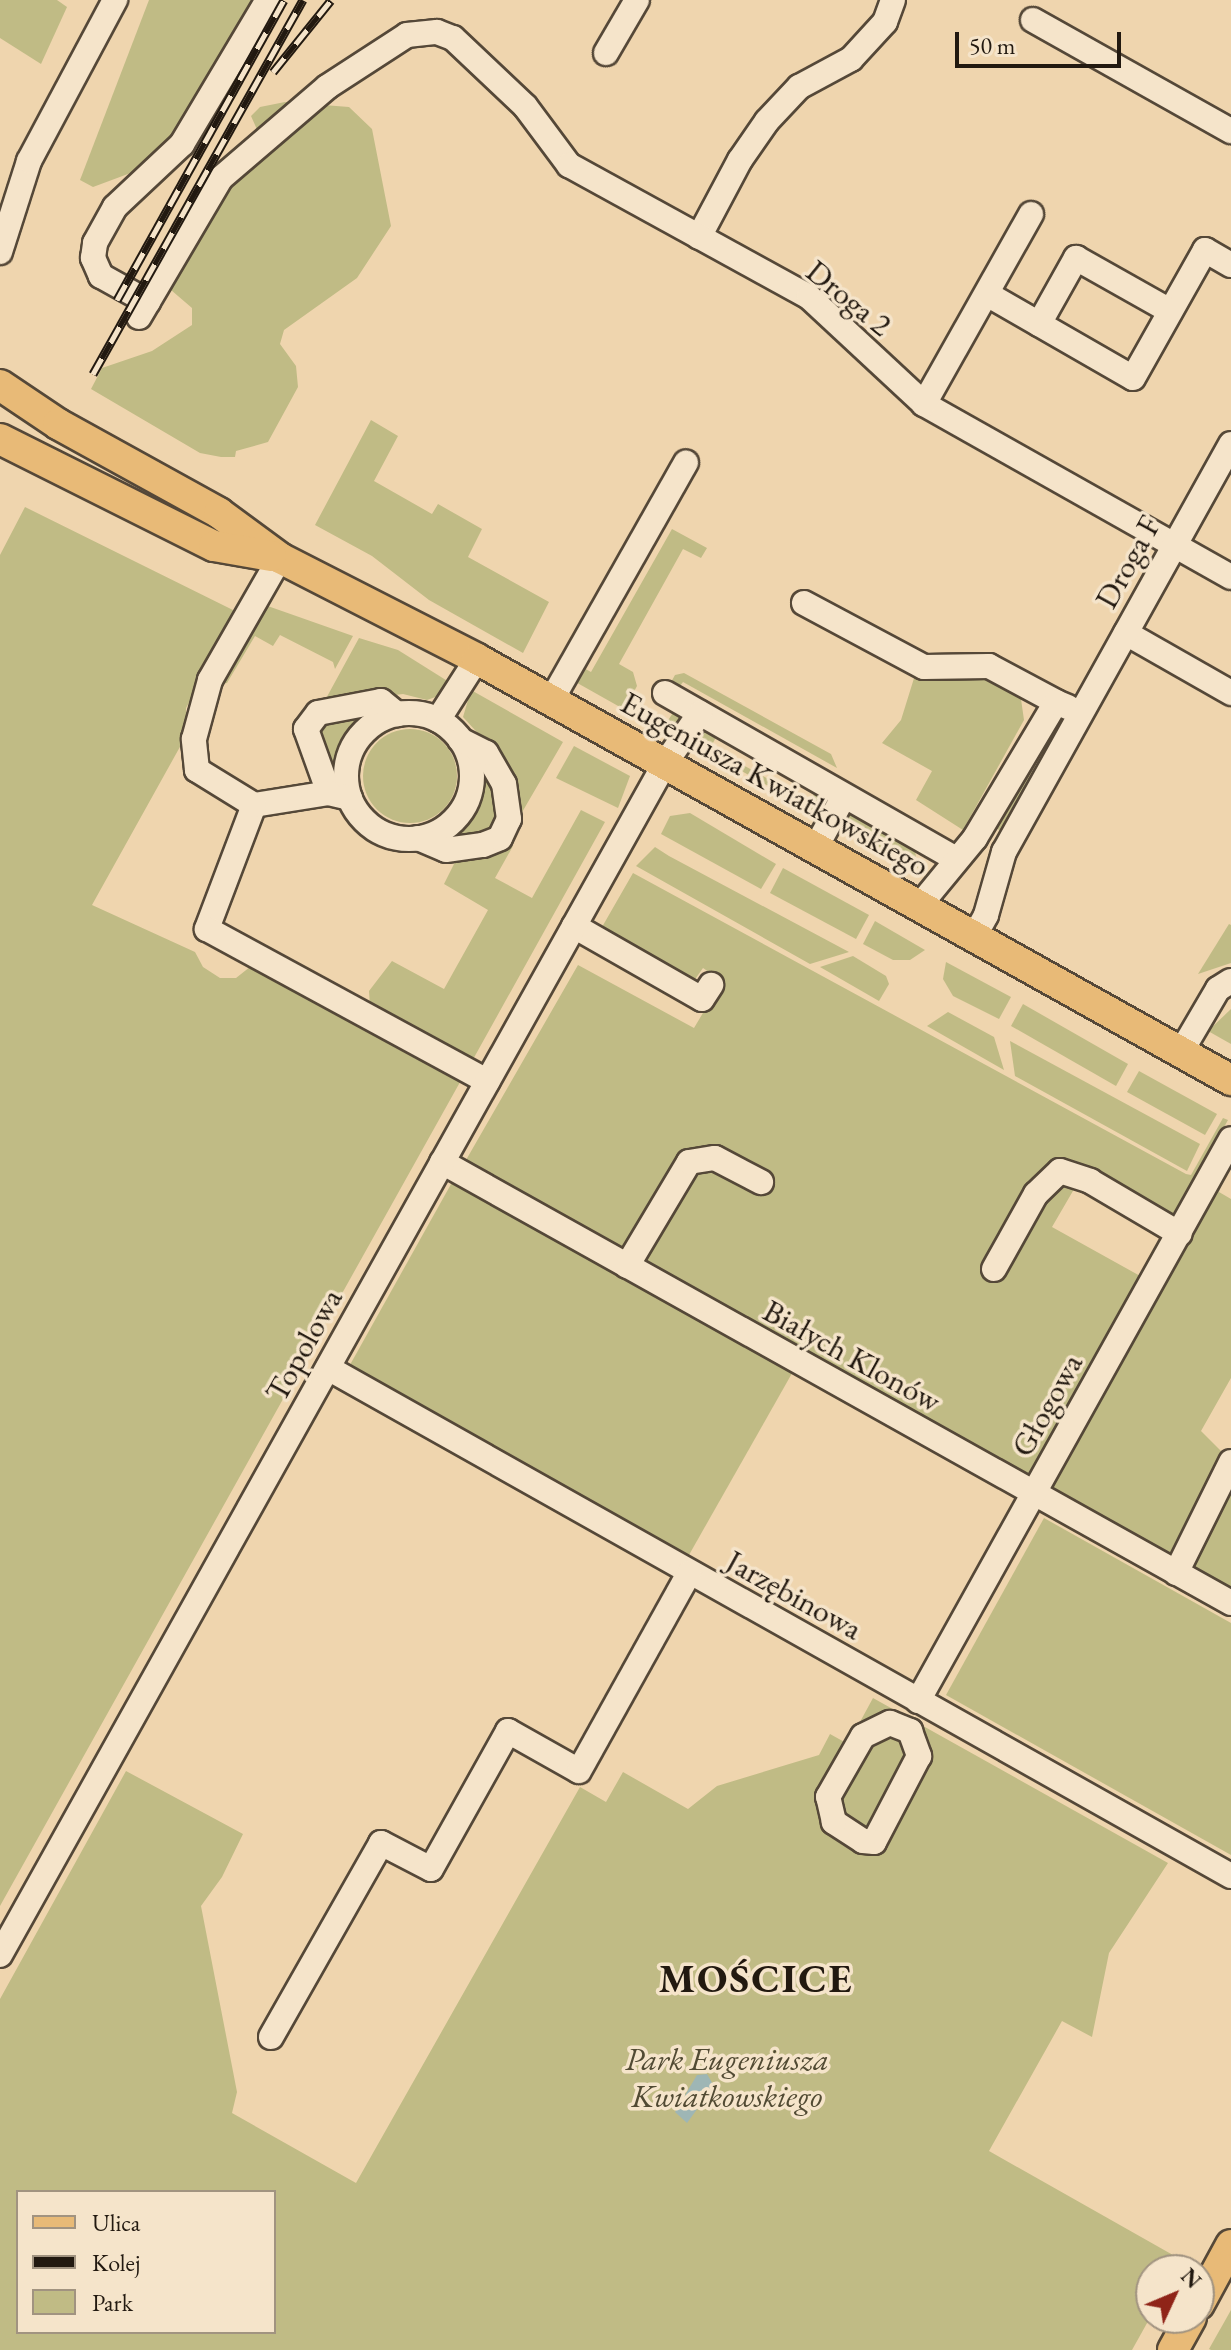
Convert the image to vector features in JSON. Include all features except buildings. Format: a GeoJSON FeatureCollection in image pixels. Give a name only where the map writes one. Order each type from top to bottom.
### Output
{"type":"FeatureCollection","features":[{"type":"Feature","properties":{"kind":"main road","name":"Eugeniusza Kwiatkowskiego"},"geometry":{"type":"LineString","coordinates":[[0,385],[58,424],[219,513],[280,558],[477,659],[1231,1080]]}},
{"type":"Feature","properties":{"kind":"main road","name":"Eugeniusza Kwiatkowskiego"},"geometry":{"type":"LineString","coordinates":[[0,439],[214,546],[280,558]]}},
{"type":"Feature","properties":{"kind":"main road"},"geometry":{"type":"LineString","coordinates":[[1215,2274],[1231,2245]]}},
{"type":"Feature","properties":{"kind":"street"},"geometry":{"type":"LineString","coordinates":[[0,252],[29,161],[115,0]]}},
{"type":"Feature","properties":{"kind":"street","name":"Droga 2"},"geometry":{"type":"LineString","coordinates":[[268,0],[182,144],[115,207],[95,243],[93,258],[101,276],[143,309],[221,178],[327,87],[407,35],[437,32],[453,38],[525,106],[569,165],[809,297],[924,404],[1231,577]]}},
{"type":"Feature","properties":{"kind":"street"},"geometry":{"type":"LineString","coordinates":[[606,53],[637,0]]}},
{"type":"Feature","properties":{"kind":"street"},"geometry":{"type":"LineString","coordinates":[[699,237],[740,160],[767,121],[799,87],[851,59],[885,22],[893,0]]}},
{"type":"Feature","properties":{"kind":"street"},"geometry":{"type":"LineString","coordinates":[[1033,20],[1231,131]]}},
{"type":"Feature","properties":{"kind":"street"},"geometry":{"type":"LineString","coordinates":[[0,192],[29,161]]}},
{"type":"Feature","properties":{"kind":"street"},"geometry":{"type":"LineString","coordinates":[[924,404],[1031,214]]}},
{"type":"Feature","properties":{"kind":"street"},"geometry":{"type":"LineString","coordinates":[[987,294],[1133,378],[1205,250],[1231,265]]}},
{"type":"Feature","properties":{"kind":"street"},"geometry":{"type":"LineString","coordinates":[[1039,324],[1076,258],[1170,311]]}},
{"type":"Feature","properties":{"kind":"street","name":"Droga F"},"geometry":{"type":"LineString","coordinates":[[974,937],[1016,831],[1231,444]]}},
{"type":"Feature","properties":{"kind":"street"},"geometry":{"type":"LineString","coordinates":[[551,701],[686,462]]}},
{"type":"Feature","properties":{"kind":"street"},"geometry":{"type":"LineString","coordinates":[[280,558],[210,680],[194,739],[197,770],[254,805],[340,796]]}},
{"type":"Feature","properties":{"kind":"street"},"geometry":{"type":"LineString","coordinates":[[804,603],[924,667],[989,666],[1056,702],[1082,712]]}},
{"type":"Feature","properties":{"kind":"street"},"geometry":{"type":"LineString","coordinates":[[1126,633],[1231,693]]}},
{"type":"Feature","properties":{"kind":"street"},"geometry":{"type":"LineString","coordinates":[[438,720],[477,659]]}},
{"type":"Feature","properties":{"kind":"street"},"geometry":{"type":"LineString","coordinates":[[665,693],[956,859]]}},
{"type":"Feature","properties":{"kind":"street"},"geometry":{"type":"LineString","coordinates":[[381,701],[397,714],[438,720],[460,740],[486,753],[504,784],[509,819],[500,838],[483,845],[446,850],[418,838],[376,829],[340,796],[306,729],[318,713],[381,701]]}},
{"type":"Feature","properties":{"kind":"street"},"geometry":{"type":"LineString","coordinates":[[920,905],[990,814],[1056,702]]}},
{"type":"Feature","properties":{"kind":"street","name":"Topolowa"},"geometry":{"type":"LineString","coordinates":[[0,1955],[664,765],[700,713]]}},
{"type":"Feature","properties":{"kind":"street"},"geometry":{"type":"LineString","coordinates":[[340,796],[355,744],[367,729],[397,714]]}},
{"type":"Feature","properties":{"kind":"street"},"geometry":{"type":"LineString","coordinates":[[418,838],[451,823],[468,799],[472,773],[460,740]]}},
{"type":"Feature","properties":{"kind":"street"},"geometry":{"type":"LineString","coordinates":[[815,849],[844,796]]}},
{"type":"Feature","properties":{"kind":"street"},"geometry":{"type":"LineString","coordinates":[[254,805],[207,929],[487,1081]]}},
{"type":"Feature","properties":{"kind":"street"},"geometry":{"type":"LineString","coordinates":[[574,926],[702,999],[711,985]]}},
{"type":"Feature","properties":{"kind":"street"},"geometry":{"type":"LineString","coordinates":[[1181,1052],[1218,989],[1231,981]]}},
{"type":"Feature","properties":{"kind":"street","name":"Głogowa"},"geometry":{"type":"LineString","coordinates":[[918,1701],[1231,1139]]}},
{"type":"Feature","properties":{"kind":"street"},"geometry":{"type":"LineString","coordinates":[[627,1266],[689,1162],[715,1158],[761,1182]]}},
{"type":"Feature","properties":{"kind":"street","name":"Białych Klonów"},"geometry":{"type":"LineString","coordinates":[[442,1162],[1231,1603]]}},
{"type":"Feature","properties":{"kind":"street"},"geometry":{"type":"LineString","coordinates":[[994,1269],[1036,1194],[1060,1171],[1090,1181],[1180,1234]]}},
{"type":"Feature","properties":{"kind":"street","name":"Jarzębinowa"},"geometry":{"type":"LineString","coordinates":[[328,1368],[1231,1876]]}},
{"type":"Feature","properties":{"kind":"street"},"geometry":{"type":"LineString","coordinates":[[1176,1573],[1231,1462]]}},
{"type":"Feature","properties":{"kind":"street"},"geometry":{"type":"LineString","coordinates":[[271,2037],[381,1843],[431,1869],[508,1731],[579,1771],[689,1573]]}},
{"type":"Feature","properties":{"kind":"street"},"geometry":{"type":"LineString","coordinates":[[880,1724],[903,1726],[915,1739],[917,1761],[874,1842],[851,1837],[834,1822],[828,1797],[863,1736],[880,1724]]}},
{"type":"Feature","properties":{"kind":"green space"},"geometry":{"type":"Polygon","coordinates":[[[0,0],[57,0],[67,7],[41,64],[0,38],[0,0]]]}},
{"type":"Feature","properties":{"kind":"green space"},"geometry":{"type":"Polygon","coordinates":[[[149,0],[273,0],[219,96],[144,168],[93,187],[80,180],[149,0]]]}},
{"type":"Feature","properties":{"kind":"green space"},"geometry":{"type":"Polygon","coordinates":[[[285,102],[349,107],[372,129],[391,226],[357,278],[284,330],[280,344],[296,366],[298,387],[268,442],[236,451],[235,457],[200,453],[91,389],[102,368],[152,351],[192,325],[192,308],[164,284],[232,175],[263,143],[251,116],[260,107],[285,102]]]}},
{"type":"Feature","properties":{"kind":"green space"},"geometry":{"type":"Polygon","coordinates":[[[371,420],[398,436],[374,481],[432,514],[438,504],[482,529],[468,557],[549,602],[523,653],[429,600],[372,556],[315,525],[371,420]]]}},
{"type":"Feature","properties":{"kind":"green space"},"geometry":{"type":"Polygon","coordinates":[[[25,507],[239,613],[186,708],[186,736],[92,905],[195,952],[203,967],[220,978],[236,978],[255,963],[464,1075],[0,1906],[0,555],[25,507]]]}},
{"type":"Feature","properties":{"kind":"green space"},"geometry":{"type":"Polygon","coordinates":[[[672,529],[707,548],[701,558],[683,549],[619,664],[633,672],[637,686],[629,701],[667,722],[676,708],[682,711],[685,720],[675,738],[572,680],[580,666],[591,672],[672,529]]]}},
{"type":"Feature","properties":{"kind":"green space"},"geometry":{"type":"Polygon","coordinates":[[[262,604],[353,636],[335,669],[333,662],[280,635],[273,646],[255,636],[227,683],[216,685],[262,604]]]}},
{"type":"Feature","properties":{"kind":"green space"},"geometry":{"type":"Polygon","coordinates":[[[359,638],[398,650],[449,682],[441,695],[427,700],[403,694],[323,704],[359,638]]]}},
{"type":"Feature","properties":{"kind":"green space"},"geometry":{"type":"Polygon","coordinates":[[[684,673],[831,754],[837,768],[683,682],[677,690],[670,684],[675,675],[684,673]]]}},
{"type":"Feature","properties":{"kind":"green space"},"geometry":{"type":"Polygon","coordinates":[[[915,675],[988,675],[1020,692],[1024,720],[963,830],[916,800],[932,771],[882,743],[901,720],[915,675]]]}},
{"type":"Feature","properties":{"kind":"green space"},"geometry":{"type":"Polygon","coordinates":[[[471,690],[563,742],[521,814],[484,740],[463,717],[471,690]]]}},
{"type":"Feature","properties":{"kind":"green space"},"geometry":{"type":"Polygon","coordinates":[[[372,712],[344,743],[333,781],[319,730],[328,721],[372,712]]]}},
{"type":"Feature","properties":{"kind":"green space"},"geometry":{"type":"Polygon","coordinates":[[[1058,722],[1007,819],[1005,833],[992,826],[1058,722]]]}},
{"type":"Feature","properties":{"kind":"green space"},"geometry":{"type":"Polygon","coordinates":[[[707,728],[719,731],[711,747],[809,802],[819,787],[830,801],[822,816],[695,745],[707,728]]]}},
{"type":"Feature","properties":{"kind":"green space"},"geometry":{"type":"Polygon","coordinates":[[[401,729],[419,729],[444,742],[454,758],[457,776],[454,794],[444,810],[419,823],[401,823],[376,810],[363,785],[363,767],[376,742],[401,729]]]}},
{"type":"Feature","properties":{"kind":"green space"},"geometry":{"type":"Polygon","coordinates":[[[574,746],[630,776],[618,808],[556,778],[574,746]]]}},
{"type":"Feature","properties":{"kind":"green space"},"geometry":{"type":"Polygon","coordinates":[[[484,769],[502,819],[494,830],[448,841],[477,801],[484,769]]]}},
{"type":"Feature","properties":{"kind":"green space"},"geometry":{"type":"Polygon","coordinates":[[[581,810],[605,822],[471,1063],[370,1007],[369,991],[392,961],[444,989],[488,910],[444,884],[458,856],[513,846],[495,878],[532,898],[581,810]]]}},
{"type":"Feature","properties":{"kind":"green space"},"geometry":{"type":"Polygon","coordinates":[[[854,812],[914,845],[918,868],[837,824],[854,812]]]}},
{"type":"Feature","properties":{"kind":"green space"},"geometry":{"type":"Polygon","coordinates":[[[690,813],[776,864],[761,889],[661,834],[670,816],[690,813]]]}},
{"type":"Feature","properties":{"kind":"green space"},"geometry":{"type":"Polygon","coordinates":[[[655,847],[849,952],[810,964],[636,866],[655,847]]]}},
{"type":"Feature","properties":{"kind":"green space"},"geometry":{"type":"Polygon","coordinates":[[[783,868],[869,915],[856,939],[770,893],[783,868]]]}},
{"type":"Feature","properties":{"kind":"green space"},"geometry":{"type":"Polygon","coordinates":[[[633,873],[1186,1174],[1191,1175],[1223,1118],[1228,1120],[1170,1225],[1084,1172],[1052,1227],[1142,1277],[1030,1482],[462,1167],[578,965],[694,1028],[722,981],[703,968],[691,985],[598,934],[633,873]]]}},
{"type":"Feature","properties":{"kind":"green space"},"geometry":{"type":"Polygon","coordinates":[[[875,921],[925,950],[910,960],[893,960],[863,944],[875,921]]]}},
{"type":"Feature","properties":{"kind":"green space"},"geometry":{"type":"Polygon","coordinates":[[[1229,924],[1231,963],[1198,974],[1229,924]]]}},
{"type":"Feature","properties":{"kind":"green space"},"geometry":{"type":"Polygon","coordinates":[[[853,956],[886,976],[889,984],[879,1001],[820,967],[853,956]]]}},
{"type":"Feature","properties":{"kind":"green space"},"geometry":{"type":"Polygon","coordinates":[[[946,962],[1011,997],[999,1019],[953,996],[943,979],[946,962]]]}},
{"type":"Feature","properties":{"kind":"green space"},"geometry":{"type":"Polygon","coordinates":[[[1023,1004],[1128,1064],[1116,1086],[1011,1026],[1023,1004]]]}},
{"type":"Feature","properties":{"kind":"green space"},"geometry":{"type":"Polygon","coordinates":[[[1231,1009],[1231,1044],[1208,1031],[1231,1009]]]}},
{"type":"Feature","properties":{"kind":"green space"},"geometry":{"type":"Polygon","coordinates":[[[948,1012],[994,1037],[1004,1070],[927,1026],[948,1012]]]}},
{"type":"Feature","properties":{"kind":"green space"},"geometry":{"type":"Polygon","coordinates":[[[1010,1041],[1200,1144],[1187,1171],[1015,1076],[1010,1041]]]}},
{"type":"Feature","properties":{"kind":"green space"},"geometry":{"type":"Polygon","coordinates":[[[1139,1071],[1217,1114],[1205,1135],[1127,1092],[1139,1071]]]}},
{"type":"Feature","properties":{"kind":"green space"},"geometry":{"type":"Polygon","coordinates":[[[1231,1157],[1219,1192],[1231,1199],[1231,1378],[1201,1431],[1226,1456],[1176,1564],[1046,1492],[1231,1157]]]}},
{"type":"Feature","properties":{"kind":"green space"},"geometry":{"type":"Polygon","coordinates":[[[455,1177],[795,1368],[685,1562],[346,1372],[455,1177]]]}},
{"type":"Feature","properties":{"kind":"green space"},"geometry":{"type":"Polygon","coordinates":[[[1231,1484],[1231,1594],[1185,1569],[1231,1484]]]}},
{"type":"Feature","properties":{"kind":"green space"},"geometry":{"type":"Polygon","coordinates":[[[1044,1518],[1231,1623],[1231,1855],[946,1695],[1044,1518]]]}},
{"type":"Feature","properties":{"kind":"green space","name":"Park Eugeniusza Kwiatkowskiego"},"geometry":{"type":"Polygon","coordinates":[[[873,1698],[1168,1863],[1109,1953],[1092,2037],[1062,2021],[989,2151],[1171,2254],[1135,2254],[1135,2334],[1141,2334],[1132,2350],[0,2350],[0,1999],[126,1771],[243,1834],[222,1877],[201,1906],[237,2092],[232,2113],[356,2183],[580,1787],[606,1802],[623,1772],[688,1809],[717,1786],[819,1755],[830,1734],[848,1744],[873,1698]]]}},
{"type":"Feature","properties":{"kind":"green space"},"geometry":{"type":"Polygon","coordinates":[[[1231,2310],[1231,2350],[1209,2349],[1231,2310]]]}},
{"type":"Feature","properties":{"kind":"water"},"geometry":{"type":"Polygon","coordinates":[[[707,2074],[714,2086],[687,2123],[675,2112],[697,2075],[707,2074]]]}},
{"type":"Feature","properties":{"kind":"railway"},"geometry":{"type":"LineString","coordinates":[[117,300],[284,0]]}},
{"type":"Feature","properties":{"kind":"railway"},"geometry":{"type":"LineString","coordinates":[[93,374],[303,0]]}},
{"type":"Feature","properties":{"kind":"railway"},"geometry":{"type":"LineString","coordinates":[[273,72],[331,0]]}},
{"type":"Feature","properties":{"kind":"district","name":"MOŚCICE"},"geometry":{"type":"Point","coordinates":[756,1978]}}]}
